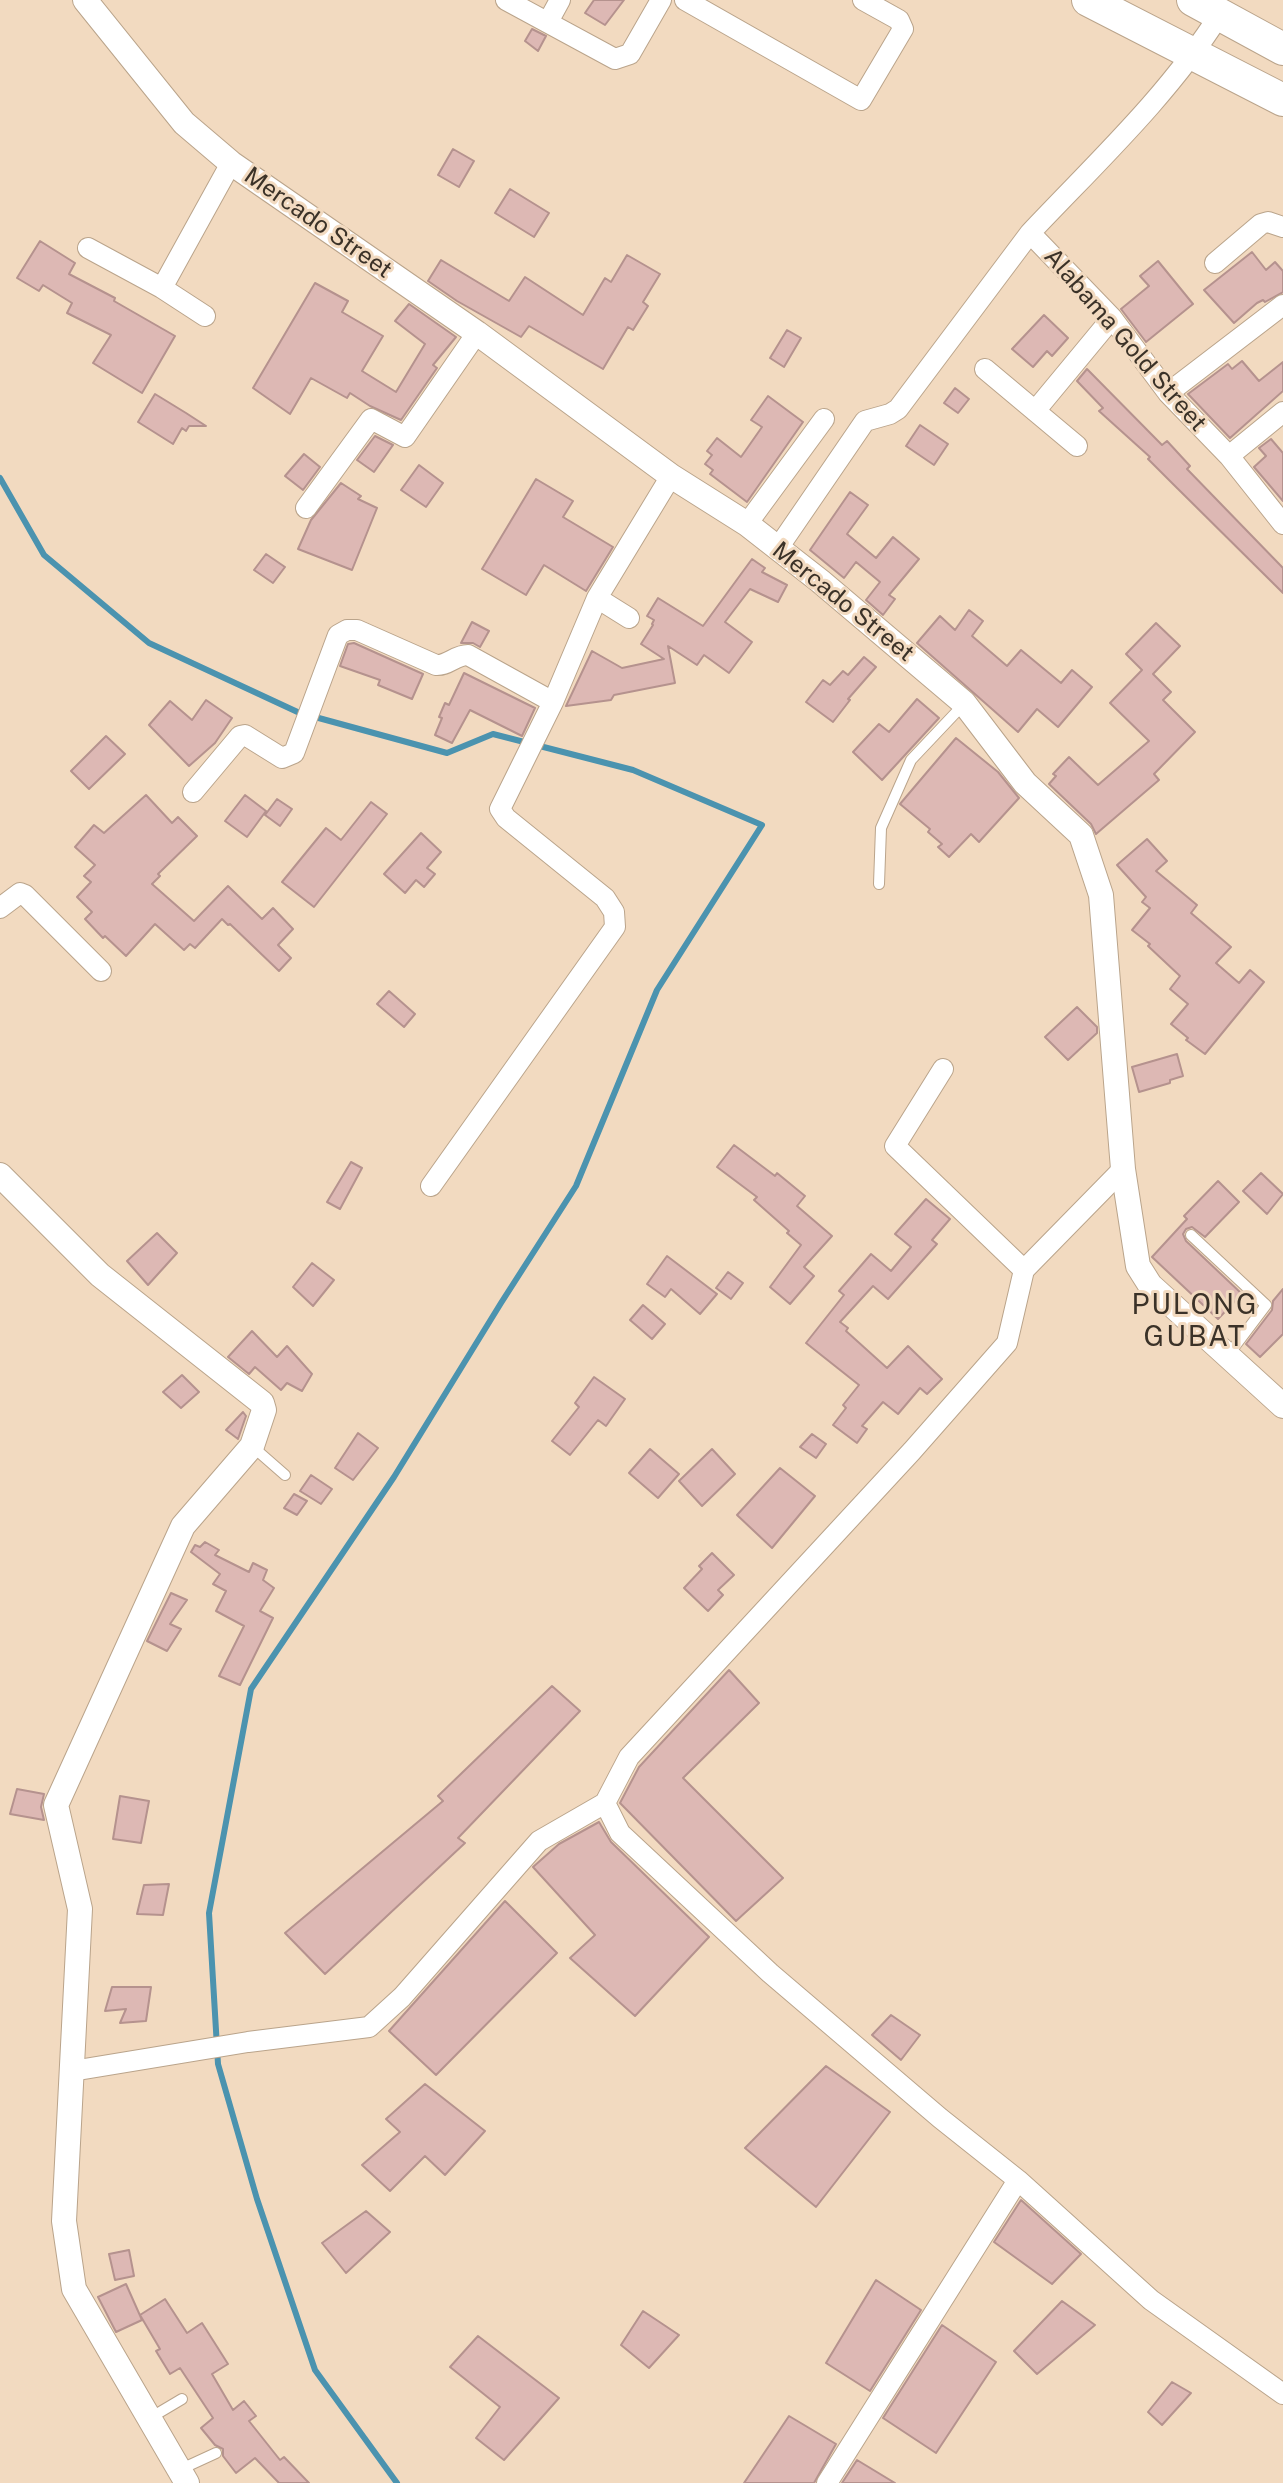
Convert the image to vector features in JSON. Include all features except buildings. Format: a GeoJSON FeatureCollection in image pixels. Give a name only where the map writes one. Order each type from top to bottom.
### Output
{"type":"FeatureCollection","features":[{"type":"Feature","properties":{"kind":"highway"},"geometry":{"type":"LineString","coordinates":[[1088,0],[1283,100]]}},
{"type":"Feature","properties":{"kind":"highway"},"geometry":{"type":"LineString","coordinates":[[1206,7],[1283,49]]}},
{"type":"Feature","properties":{"kind":"street","name":"Mercado Street"},"geometry":{"type":"LineString","coordinates":[[85,0],[184,123],[231,163],[477,333],[671,476],[747,524],[820,581],[964,703],[1025,783],[1081,835],[1101,895],[1123,1169],[1138,1266],[1150,1285],[1283,1406]]}},
{"type":"Feature","properties":{"kind":"street"},"geometry":{"type":"LineString","coordinates":[[506,0],[615,59],[630,54],[661,0]]}},
{"type":"Feature","properties":{"kind":"street"},"geometry":{"type":"LineString","coordinates":[[548,22],[560,0]]}},
{"type":"Feature","properties":{"kind":"street"},"geometry":{"type":"LineString","coordinates":[[685,0],[861,100],[903,29],[899,20],[863,0]]}},
{"type":"Feature","properties":{"kind":"street","name":"Alabama Gold Street"},"geometry":{"type":"LineString","coordinates":[[1206,7],[1194,55],[1160,96],[1030,233],[1112,318],[1168,393],[1229,456],[1283,524]]}},
{"type":"Feature","properties":{"kind":"street"},"geometry":{"type":"LineString","coordinates":[[162,288],[231,163]]}},
{"type":"Feature","properties":{"kind":"street"},"geometry":{"type":"LineString","coordinates":[[1215,263],[1261,224],[1268,222],[1283,227]]}},
{"type":"Feature","properties":{"kind":"street"},"geometry":{"type":"LineString","coordinates":[[778,548],[865,421],[898,409],[1030,233]]}},
{"type":"Feature","properties":{"kind":"street"},"geometry":{"type":"LineString","coordinates":[[88,248],[162,288],[205,316]]}},
{"type":"Feature","properties":{"kind":"street"},"geometry":{"type":"LineString","coordinates":[[1168,393],[1283,305]]}},
{"type":"Feature","properties":{"kind":"street"},"geometry":{"type":"LineString","coordinates":[[1035,411],[1112,318]]}},
{"type":"Feature","properties":{"kind":"street"},"geometry":{"type":"LineString","coordinates":[[306,508],[371,419],[405,437],[477,333]]}},
{"type":"Feature","properties":{"kind":"street"},"geometry":{"type":"LineString","coordinates":[[985,369],[1077,446]]}},
{"type":"Feature","properties":{"kind":"street"},"geometry":{"type":"LineString","coordinates":[[1229,456],[1283,412]]}},
{"type":"Feature","properties":{"kind":"street"},"geometry":{"type":"LineString","coordinates":[[747,524],[824,419]]}},
{"type":"Feature","properties":{"kind":"street"},"geometry":{"type":"LineString","coordinates":[[431,1186],[615,927],[614,912],[605,898],[506,818],[500,809],[553,702],[597,598],[671,476]]}},
{"type":"Feature","properties":{"kind":"street"},"geometry":{"type":"LineString","coordinates":[[597,598],[629,618]]}},
{"type":"Feature","properties":{"kind":"street"},"geometry":{"type":"LineString","coordinates":[[193,792],[240,736],[245,735],[282,758],[294,753],[338,635],[347,630],[357,630],[436,665],[468,655],[553,702]]}},
{"type":"Feature","properties":{"kind":"street"},"geometry":{"type":"LineString","coordinates":[[0,908],[15,895],[25,895],[101,971]]}},
{"type":"Feature","properties":{"kind":"street"},"geometry":{"type":"LineString","coordinates":[[943,1069],[895,1146],[1024,1270]]}},
{"type":"Feature","properties":{"kind":"street"},"geometry":{"type":"LineString","coordinates":[[72,2071],[248,2042],[369,2027],[402,1997],[539,1841],[605,1803],[629,1757],[902,1462],[1007,1343],[1024,1270],[1123,1169]]}},
{"type":"Feature","properties":{"kind":"street"},"geometry":{"type":"LineString","coordinates":[[0,1175],[100,1275],[262,1403],[264,1417],[252,1446],[183,1526],[56,1805],[80,1909],[64,2221],[74,2289],[183,2477]]}},
{"type":"Feature","properties":{"kind":"street"},"geometry":{"type":"LineString","coordinates":[[605,1803],[620,1833],[770,1973],[1018,2180],[1151,2300],[1283,2394]]}},
{"type":"Feature","properties":{"kind":"street"},"geometry":{"type":"LineString","coordinates":[[827,2483],[1018,2180]]}},
{"type":"Feature","properties":{"kind":"lane"},"geometry":{"type":"LineString","coordinates":[[879,884],[881,828],[911,760],[964,703]]}},
{"type":"Feature","properties":{"kind":"lane"},"geometry":{"type":"LineString","coordinates":[[1191,1235],[1266,1305],[1229,1354]]}},
{"type":"Feature","properties":{"kind":"lane"},"geometry":{"type":"LineString","coordinates":[[252,1446],[285,1475]]}},
{"type":"Feature","properties":{"kind":"lane"},"geometry":{"type":"LineString","coordinates":[[149,2418],[182,2399]]}},
{"type":"Feature","properties":{"kind":"lane"},"geometry":{"type":"LineString","coordinates":[[183,2477],[216,2453]]}},
{"type":"Feature","properties":{"kind":"waterway"},"geometry":{"type":"LineString","coordinates":[[0,478],[44,555],[149,643],[304,715]]}},
{"type":"Feature","properties":{"kind":"waterway"},"geometry":{"type":"LineString","coordinates":[[315,717],[447,753],[493,734],[633,770],[762,825],[657,990],[576,1186],[394,1477],[251,1689],[209,1913],[218,2064],[257,2199],[315,2370],[397,2483]]}},
{"type":"Feature","properties":{"kind":"district","name":"PULONG GUBAT"},"geometry":{"type":"Point","coordinates":[1195,1321]}}]}
